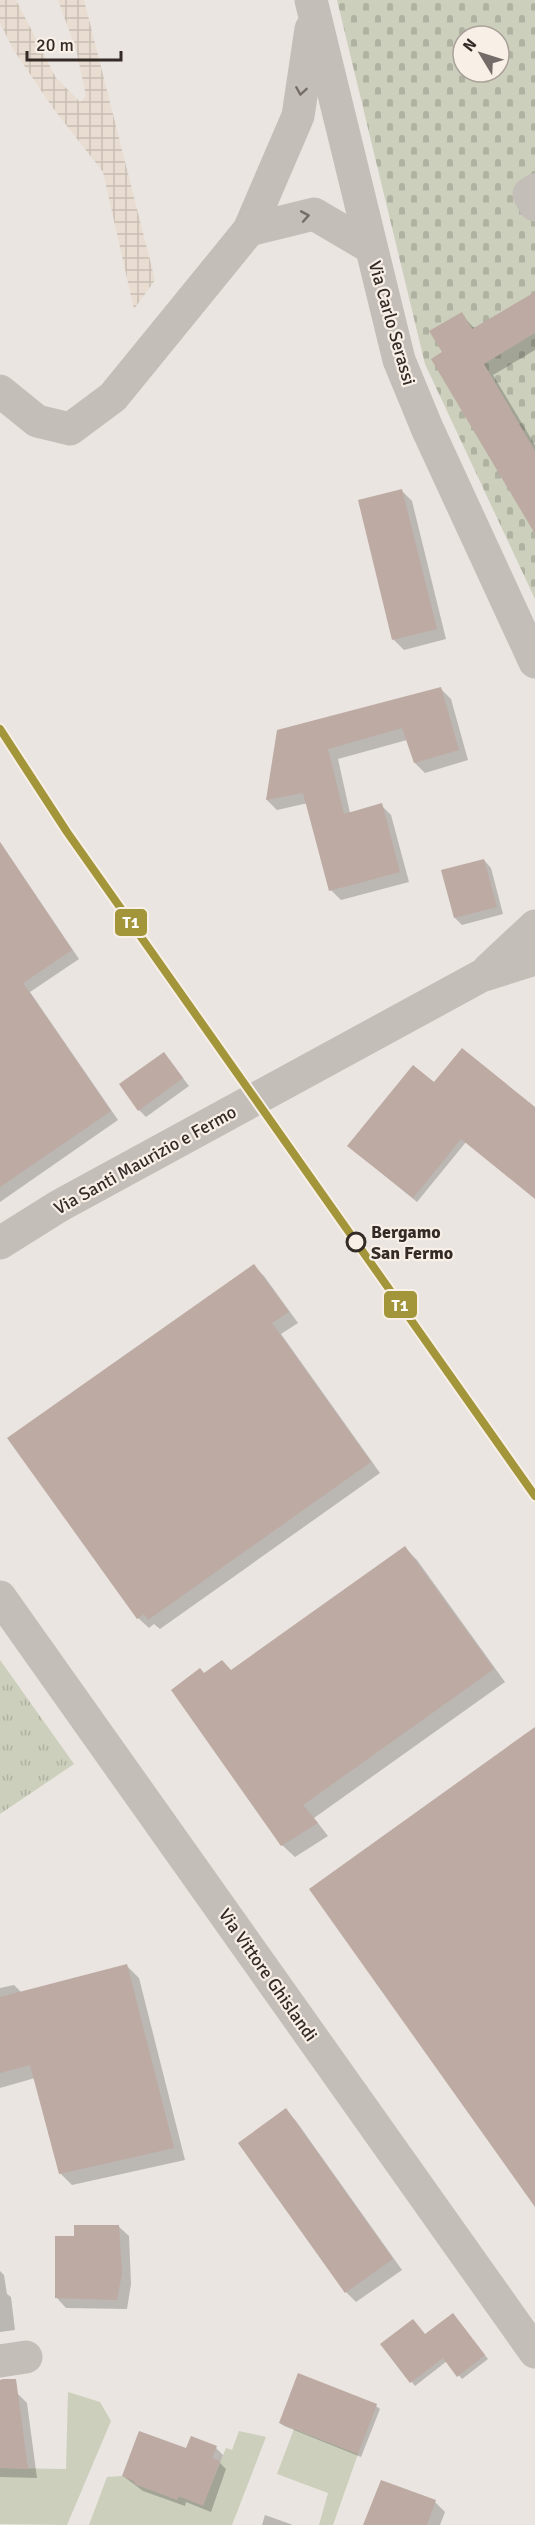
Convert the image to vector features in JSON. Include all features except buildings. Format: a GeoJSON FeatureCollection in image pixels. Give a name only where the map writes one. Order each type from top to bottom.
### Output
{"type":"FeatureCollection","features":[{"type":"Feature","properties":{"kind":"street"},"geometry":{"type":"LineString","coordinates":[[0,391],[38,421],[70,429],[113,397],[249,230],[298,116],[312,6]]}},
{"type":"Feature","properties":{"kind":"street","name":"Via Carlo Serassi"},"geometry":{"type":"LineString","coordinates":[[312,6],[399,360],[427,428],[535,662]]}},
{"type":"Feature","properties":{"kind":"street"},"geometry":{"type":"LineString","coordinates":[[249,230],[314,214],[370,247]]}},
{"type":"Feature","properties":{"kind":"street","name":"Via Santi Maurizio e Fermo"},"geometry":{"type":"LineString","coordinates":[[481,976],[535,926]]}},
{"type":"Feature","properties":{"kind":"street","name":"Via Santi Maurizio e Fermo"},"geometry":{"type":"LineString","coordinates":[[0,1243],[58,1206],[481,976],[535,958]]}},
{"type":"Feature","properties":{"kind":"street","name":"Via Vittore Ghislandi"},"geometry":{"type":"LineString","coordinates":[[0,1597],[535,2352]]}},
{"type":"Feature","properties":{"kind":"green space"},"geometry":{"type":"Polygon","coordinates":[[[337,0],[535,0],[535,599],[425,364],[337,0]]]}},
{"type":"Feature","properties":{"kind":"green space"},"geometry":{"type":"Polygon","coordinates":[[[0,1660],[74,1764],[0,1814],[0,1660]]]}},
{"type":"Feature","properties":{"kind":"green space"},"geometry":{"type":"Polygon","coordinates":[[[68,2392],[100,2402],[111,2421],[67,2525],[0,2524],[0,2468],[66,2469],[68,2392]]]}},
{"type":"Feature","properties":{"kind":"green space"},"geometry":{"type":"Polygon","coordinates":[[[294,2429],[358,2454],[333,2525],[319,2525],[328,2493],[277,2474],[294,2429]]]}},
{"type":"Feature","properties":{"kind":"green space"},"geometry":{"type":"Polygon","coordinates":[[[239,2431],[266,2437],[232,2525],[89,2525],[107,2477],[122,2476],[203,2505],[226,2448],[232,2450],[239,2431]]]}},
{"type":"Feature","properties":{"kind":"shaded area"},"geometry":{"type":"Polygon","coordinates":[[[0,0],[16,0],[56,78],[80,102],[86,96],[76,49],[58,0],[84,0],[155,280],[134,309],[103,172],[53,108],[13,49],[0,23],[0,0]]]}},
{"type":"Feature","properties":{"kind":"transit line","name":"T1"},"geometry":{"type":"LineString","coordinates":[[0,729],[67,832],[535,1496]]}},
{"type":"Feature","properties":{"kind":"place","name":"Bergamo San Fermo"},"geometry":{"type":"Point","coordinates":[356,1242]}}]}
